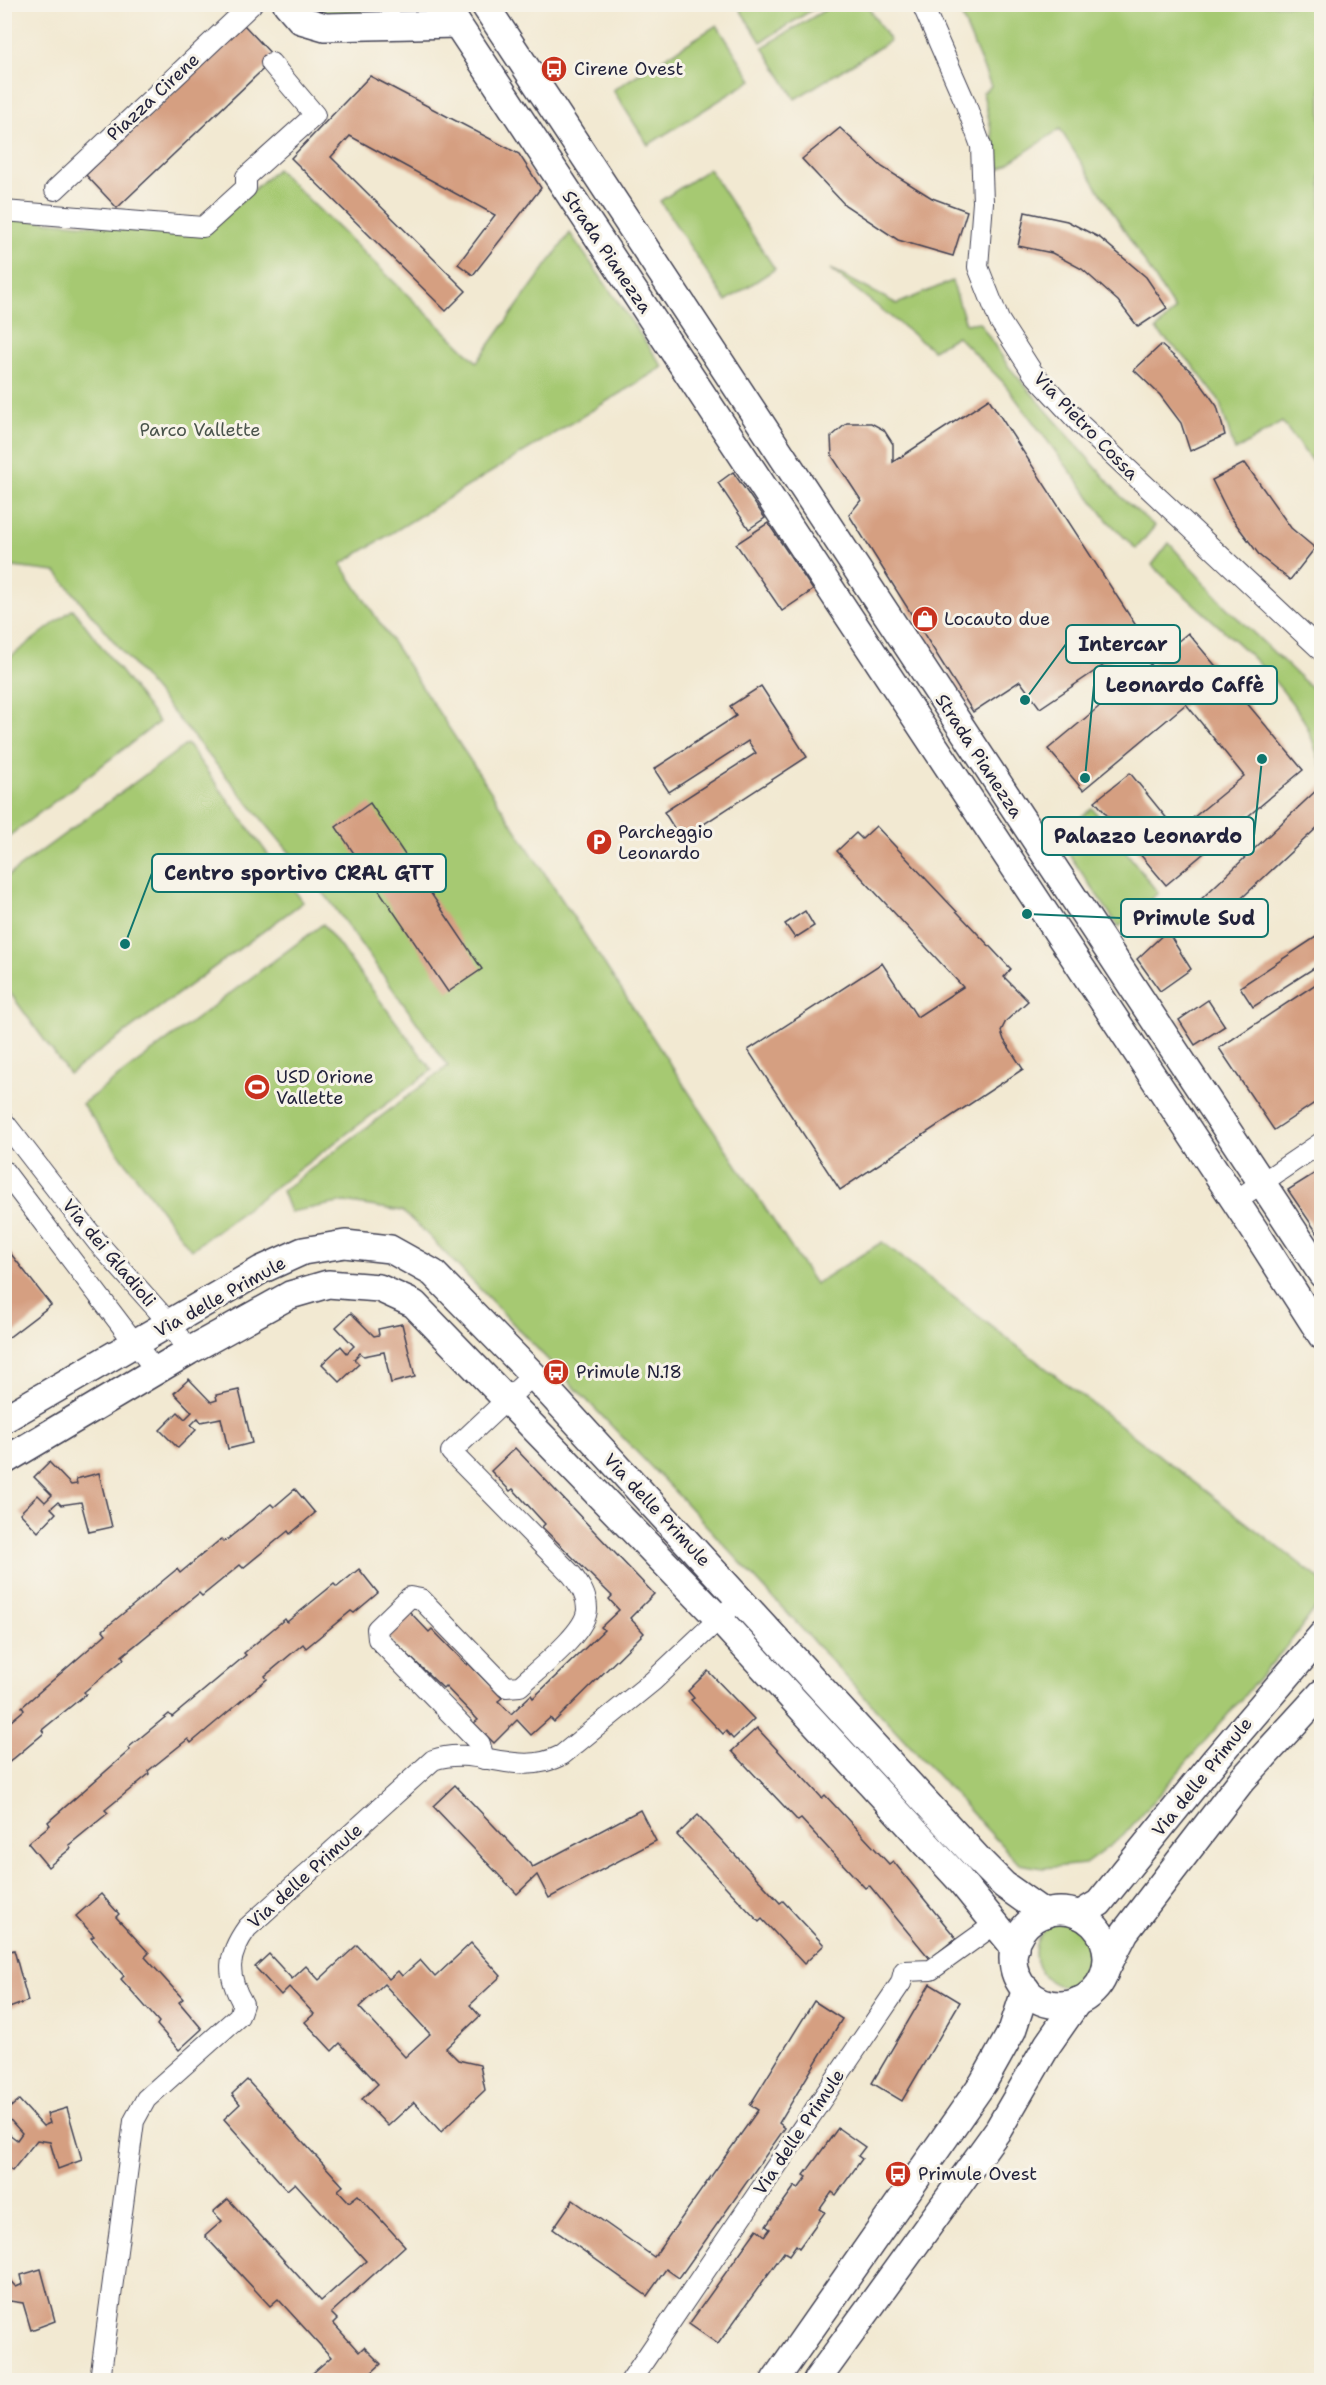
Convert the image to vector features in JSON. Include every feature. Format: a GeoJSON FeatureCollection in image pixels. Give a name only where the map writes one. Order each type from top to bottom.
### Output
{"type":"FeatureCollection","features":[{"type":"Feature","properties":{"kind":"main road"},"geometry":{"type":"LineString","coordinates":[[287,4],[301,20],[325,27],[450,14]]}},
{"type":"Feature","properties":{"kind":"main road","name":"Strada Pianezza"},"geometry":{"type":"LineString","coordinates":[[483,4],[1322,1274]]}},
{"type":"Feature","properties":{"kind":"main road","name":"Strada Pianezza"},"geometry":{"type":"LineString","coordinates":[[450,14],[1322,1336]]}},
{"type":"Feature","properties":{"kind":"main road","name":"Via delle Primule"},"geometry":{"type":"LineString","coordinates":[[4,1419],[261,1270],[303,1251],[345,1245],[390,1249],[433,1273],[533,1375],[979,1860],[1004,1884],[1045,1914]]}},
{"type":"Feature","properties":{"kind":"main road","name":"Via delle Primule"},"geometry":{"type":"LineString","coordinates":[[4,1461],[189,1351],[290,1295],[328,1284],[379,1288],[414,1304],[720,1620],[959,1879],[1015,1948]]}},
{"type":"Feature","properties":{"kind":"main road","name":"Via delle Primule"},"geometry":{"type":"LineString","coordinates":[[1079,1915],[1099,1903],[1215,1760],[1322,1635]]}},
{"type":"Feature","properties":{"kind":"main road","name":"Via delle Primule"},"geometry":{"type":"LineString","coordinates":[[1106,1969],[1125,1932],[1241,1781],[1320,1693]]}},
{"type":"Feature","properties":{"kind":"main road"},"geometry":{"type":"LineString","coordinates":[[817,2380],[998,2130],[1047,2044],[1078,2001],[1095,1988],[1106,1969],[1107,1954],[1103,1940],[1095,1927],[1079,1915],[1056,1911],[1045,1914],[1027,1924],[1018,1937],[1015,1948],[1015,1969],[1026,1989],[1046,2002],[1062,2004],[1078,2001]]}},
{"type":"Feature","properties":{"kind":"main road"},"geometry":{"type":"LineString","coordinates":[[774,2380],[983,2083],[1012,2031],[1026,1989]]}},
{"type":"Feature","properties":{"kind":"street","name":"Piazza Cirene"},"geometry":{"type":"LineString","coordinates":[[55,190],[252,4]]}},
{"type":"Feature","properties":{"kind":"street"},"geometry":{"type":"LineString","coordinates":[[450,14],[483,4]]}},
{"type":"Feature","properties":{"kind":"street","name":"Via Pietro Cossa"},"geometry":{"type":"LineString","coordinates":[[922,4],[965,102],[981,146],[983,202],[978,267],[999,320],[1033,373],[1081,425],[1322,651]]}},
{"type":"Feature","properties":{"kind":"street"},"geometry":{"type":"LineString","coordinates":[[4,211],[203,227],[246,188],[246,177],[315,115],[271,63]]}},
{"type":"Feature","properties":{"kind":"street"},"geometry":{"type":"LineString","coordinates":[[771,499],[796,479]]}},
{"type":"Feature","properties":{"kind":"street","name":"Via dei Gladioli"},"geometry":{"type":"LineString","coordinates":[[4,1122],[98,1243],[170,1324],[189,1351]]}},
{"type":"Feature","properties":{"kind":"street"},"geometry":{"type":"LineString","coordinates":[[1235,1201],[1322,1142]]}},
{"type":"Feature","properties":{"kind":"street","name":"Via dei Gladioli"},"geometry":{"type":"LineString","coordinates":[[29,1155],[5,1171],[156,1371]]}},
{"type":"Feature","properties":{"kind":"street"},"geometry":{"type":"LineString","coordinates":[[484,1759],[480,1744],[378,1639],[377,1629],[410,1597],[421,1599],[506,1687],[520,1686],[583,1626],[587,1611],[584,1592],[572,1575],[451,1452],[533,1375]]}},
{"type":"Feature","properties":{"kind":"street","name":"Via delle Primule"},"geometry":{"type":"LineString","coordinates":[[100,2380],[134,2121],[146,2100],[239,2016],[243,2004],[235,1990],[230,1963],[236,1943],[247,1928],[433,1760],[449,1754],[526,1765],[547,1763],[562,1755],[653,1681],[740,1599]]}},
{"type":"Feature","properties":{"kind":"street","name":"Via delle Primule"},"geometry":{"type":"LineString","coordinates":[[631,2380],[901,1983],[904,1971],[931,1970],[995,1924]]}},
{"type":"Feature","properties":{"kind":"green space"},"geometry":{"type":"Polygon","coordinates":[[[299,5],[417,5],[422,12],[320,16],[299,5]]]}},
{"type":"Feature","properties":{"kind":"green space"},"geometry":{"type":"Polygon","coordinates":[[[737,5],[820,5],[761,42],[737,5]]]}},
{"type":"Feature","properties":{"kind":"green space"},"geometry":{"type":"Polygon","coordinates":[[[833,5],[867,5],[890,41],[795,99],[763,47],[833,5]]]}},
{"type":"Feature","properties":{"kind":"green space"},"geometry":{"type":"Polygon","coordinates":[[[957,5],[1321,5],[1321,473],[1282,422],[1235,451],[1219,400],[1190,362],[1156,330],[1175,310],[1060,129],[1000,169],[983,93],[991,86],[957,5]]]}},
{"type":"Feature","properties":{"kind":"green space"},"geometry":{"type":"Polygon","coordinates":[[[717,25],[752,80],[648,145],[613,90],[717,25]]]}},
{"type":"Feature","properties":{"kind":"green space","name":"Parco Vallette"},"geometry":{"type":"Polygon","coordinates":[[[277,169],[477,362],[570,233],[663,367],[341,564],[815,1284],[882,1242],[1321,1580],[1321,1601],[1287,1646],[1123,1836],[1085,1864],[1043,1868],[1019,1864],[680,1497],[426,1233],[402,1211],[344,1202],[290,1212],[282,1191],[448,1066],[330,901],[56,572],[5,566],[4,218],[204,234],[277,169]]]}},
{"type":"Feature","properties":{"kind":"green space"},"geometry":{"type":"Polygon","coordinates":[[[709,169],[775,269],[726,301],[660,201],[709,169]]]}},
{"type":"Feature","properties":{"kind":"green space"},"geometry":{"type":"Polygon","coordinates":[[[830,269],[897,304],[952,281],[966,324],[979,322],[1009,367],[1124,500],[1155,526],[1136,549],[1108,521],[1003,382],[957,336],[933,350],[830,269]]]}},
{"type":"Feature","properties":{"kind":"green space"},"geometry":{"type":"Polygon","coordinates":[[[1169,543],[1225,606],[1321,697],[1321,766],[1303,719],[1270,676],[1252,656],[1152,565],[1169,543]]]}},
{"type":"Feature","properties":{"kind":"green space"},"geometry":{"type":"Polygon","coordinates":[[[73,609],[159,722],[5,839],[5,661],[73,609]]]}},
{"type":"Feature","properties":{"kind":"green space"},"geometry":{"type":"Polygon","coordinates":[[[187,744],[303,902],[69,1074],[5,986],[5,878],[187,744]]]}},
{"type":"Feature","properties":{"kind":"green space"},"geometry":{"type":"Polygon","coordinates":[[[1092,808],[1158,893],[1119,927],[1057,837],[1092,808]]]}},
{"type":"Feature","properties":{"kind":"green space","name":"USD Orione Vallette"},"geometry":{"type":"Polygon","coordinates":[[[323,924],[432,1070],[191,1250],[82,1104],[323,924]]]}},
{"type":"Feature","properties":{"kind":"green space"},"geometry":{"type":"Polygon","coordinates":[[[1069,1919],[1082,1922],[1093,1929],[1100,1940],[1103,1953],[1100,1966],[1093,1977],[1082,1984],[1069,1987],[1056,1984],[1045,1977],[1038,1966],[1035,1953],[1038,1940],[1045,1929],[1056,1922],[1069,1919]]]}},
{"type":"Feature","properties":{"kind":"building"},"geometry":{"type":"Polygon","coordinates":[[[244,25],[275,58],[117,208],[86,175],[244,25]]]}},
{"type":"Feature","properties":{"kind":"building"},"geometry":{"type":"Polygon","coordinates":[[[370,76],[519,154],[541,188],[473,275],[458,264],[495,215],[350,136],[331,157],[466,291],[446,311],[291,158],[370,76]]]}},
{"type":"Feature","properties":{"kind":"building"},"geometry":{"type":"Polygon","coordinates":[[[840,128],[882,167],[932,198],[967,211],[953,256],[898,240],[845,205],[802,159],[840,128]]]}},
{"type":"Feature","properties":{"kind":"building"},"geometry":{"type":"Polygon","coordinates":[[[1025,212],[1067,221],[1100,238],[1146,277],[1167,308],[1138,327],[1118,301],[1082,269],[1052,253],[1018,246],[1025,212]]]}},
{"type":"Feature","properties":{"kind":"building"},"geometry":{"type":"Polygon","coordinates":[[[1161,345],[1193,373],[1217,406],[1225,435],[1190,451],[1181,423],[1160,395],[1134,370],[1161,345]]]}},
{"type":"Feature","properties":{"kind":"building"},"geometry":{"type":"Polygon","coordinates":[[[989,399],[1144,638],[1040,708],[1020,681],[973,712],[849,515],[861,500],[832,456],[831,437],[847,423],[871,423],[884,430],[893,444],[893,462],[989,399]]]}},
{"type":"Feature","properties":{"kind":"building"},"geometry":{"type":"Polygon","coordinates":[[[1245,463],[1291,528],[1315,548],[1290,580],[1260,556],[1230,516],[1212,480],[1245,463]]]}},
{"type":"Feature","properties":{"kind":"building"},"geometry":{"type":"Polygon","coordinates":[[[733,472],[765,518],[749,529],[718,483],[733,472]]]}},
{"type":"Feature","properties":{"kind":"building"},"geometry":{"type":"Polygon","coordinates":[[[768,523],[813,590],[782,611],[736,544],[768,523]]]}},
{"type":"Feature","properties":{"kind":"building"},"geometry":{"type":"Polygon","coordinates":[[[1188,633],[1303,770],[1166,885],[1095,801],[1130,773],[1177,831],[1244,776],[1186,704],[1083,790],[1048,749],[1188,633]]]}},
{"type":"Feature","properties":{"kind":"building"},"geometry":{"type":"Polygon","coordinates":[[[761,686],[807,757],[681,839],[664,812],[756,753],[748,741],[669,792],[654,769],[736,716],[730,706],[761,686]]]}},
{"type":"Feature","properties":{"kind":"building"},"geometry":{"type":"Polygon","coordinates":[[[1322,785],[1322,823],[1215,923],[1197,903],[1322,785]]]}},
{"type":"Feature","properties":{"kind":"building"},"geometry":{"type":"Polygon","coordinates":[[[370,803],[482,969],[448,992],[336,827],[370,803]]]}},
{"type":"Feature","properties":{"kind":"building"},"geometry":{"type":"Polygon","coordinates":[[[876,826],[1011,969],[1004,977],[1028,1001],[1006,1021],[1001,1031],[1004,1040],[1023,1069],[840,1190],[748,1050],[882,963],[917,1017],[963,987],[837,851],[856,833],[862,839],[876,826]]]}},
{"type":"Feature","properties":{"kind":"building"},"geometry":{"type":"Polygon","coordinates":[[[805,911],[814,926],[795,938],[785,924],[805,911]]]}},
{"type":"Feature","properties":{"kind":"building"},"geometry":{"type":"Polygon","coordinates":[[[1167,931],[1191,969],[1160,991],[1137,959],[1167,931]]]}},
{"type":"Feature","properties":{"kind":"building"},"geometry":{"type":"Polygon","coordinates":[[[1322,933],[1322,963],[1253,1007],[1240,987],[1322,933]]]}},
{"type":"Feature","properties":{"kind":"building"},"geometry":{"type":"Polygon","coordinates":[[[1322,980],[1322,1098],[1274,1130],[1219,1048],[1322,980]]]}},
{"type":"Feature","properties":{"kind":"building"},"geometry":{"type":"Polygon","coordinates":[[[1208,1000],[1225,1026],[1195,1045],[1179,1020],[1208,1000]]]}},
{"type":"Feature","properties":{"kind":"building"},"geometry":{"type":"Polygon","coordinates":[[[1320,1170],[1322,1173],[1322,1240],[1288,1190],[1320,1170]]]}},
{"type":"Feature","properties":{"kind":"building"},"geometry":{"type":"Polygon","coordinates":[[[4,1245],[51,1305],[4,1341],[4,1245]]]}},
{"type":"Feature","properties":{"kind":"building"},"geometry":{"type":"Polygon","coordinates":[[[351,1313],[374,1336],[379,1335],[378,1329],[402,1324],[415,1377],[391,1383],[384,1352],[364,1356],[360,1353],[354,1359],[359,1364],[340,1382],[322,1364],[341,1346],[347,1353],[354,1346],[336,1327],[351,1313]]]}},
{"type":"Feature","properties":{"kind":"building"},"geometry":{"type":"Polygon","coordinates":[[[189,1379],[211,1402],[217,1400],[216,1395],[239,1390],[252,1443],[228,1449],[221,1418],[201,1422],[198,1418],[191,1425],[196,1430],[178,1448],[160,1430],[178,1412],[185,1419],[192,1412],[174,1393],[189,1379]]]}},
{"type":"Feature","properties":{"kind":"building"},"geometry":{"type":"Polygon","coordinates":[[[515,1448],[654,1594],[630,1618],[644,1633],[554,1722],[550,1718],[531,1735],[517,1720],[494,1743],[474,1723],[478,1720],[445,1686],[443,1688],[385,1633],[408,1610],[429,1632],[432,1629],[467,1665],[468,1663],[502,1698],[498,1701],[511,1714],[531,1695],[533,1698],[604,1630],[601,1627],[619,1610],[609,1599],[612,1596],[542,1527],[545,1524],[513,1489],[510,1491],[491,1471],[515,1448]]]}},
{"type":"Feature","properties":{"kind":"building"},"geometry":{"type":"Polygon","coordinates":[[[49,1462],[71,1485],[77,1484],[76,1479],[99,1473],[112,1527],[89,1532],[81,1502],[61,1505],[58,1502],[51,1508],[56,1513],[38,1532],[20,1513],[38,1495],[45,1502],[52,1495],[34,1477],[49,1462]]]}},
{"type":"Feature","properties":{"kind":"building"},"geometry":{"type":"Polygon","coordinates":[[[295,1489],[315,1513],[290,1534],[288,1531],[243,1568],[240,1565],[202,1596],[199,1593],[122,1656],[124,1659],[42,1730],[44,1733],[6,1765],[8,1768],[4,1771],[5,1726],[24,1710],[22,1707],[106,1634],[103,1630],[177,1569],[180,1573],[221,1539],[224,1542],[271,1504],[274,1507],[295,1489]]]}},
{"type":"Feature","properties":{"kind":"building"},"geometry":{"type":"Polygon","coordinates":[[[359,1569],[378,1593],[354,1613],[351,1611],[306,1648],[303,1644],[265,1676],[267,1679],[191,1743],[188,1739],[148,1771],[149,1774],[105,1810],[108,1813],[69,1845],[71,1848],[48,1867],[28,1843],[50,1825],[48,1822],[130,1750],[128,1748],[169,1714],[172,1717],[285,1619],[287,1622],[334,1584],[337,1587],[359,1569]]]}},
{"type":"Feature","properties":{"kind":"building"},"geometry":{"type":"Polygon","coordinates":[[[708,1671],[754,1719],[733,1739],[726,1731],[723,1734],[691,1700],[694,1698],[688,1691],[708,1671]]]}},
{"type":"Feature","properties":{"kind":"building"},"geometry":{"type":"Polygon","coordinates":[[[757,1728],[822,1798],[825,1795],[889,1864],[893,1861],[956,1938],[930,1959],[869,1885],[865,1888],[801,1819],[798,1821],[732,1751],[757,1728]]]}},
{"type":"Feature","properties":{"kind":"building"},"geometry":{"type":"Polygon","coordinates":[[[455,1785],[533,1867],[640,1810],[656,1841],[549,1898],[537,1875],[517,1894],[433,1806],[455,1785]]]}},
{"type":"Feature","properties":{"kind":"building"},"geometry":{"type":"Polygon","coordinates":[[[698,1815],[780,1903],[783,1901],[824,1945],[804,1964],[762,1919],[759,1922],[677,1835],[698,1815]]]}},
{"type":"Feature","properties":{"kind":"building"},"geometry":{"type":"Polygon","coordinates":[[[101,1894],[119,1914],[116,1917],[149,1953],[145,1957],[183,1999],[179,2002],[202,2029],[179,2050],[157,2025],[159,2022],[121,1979],[124,1976],[91,1938],[94,1936],[76,1916],[101,1894]]]}},
{"type":"Feature","properties":{"kind":"building"},"geometry":{"type":"Polygon","coordinates":[[[471,1943],[501,1976],[470,2005],[480,2016],[446,2048],[458,2060],[480,2065],[485,2090],[441,2132],[414,2102],[388,2126],[362,2099],[378,2084],[340,2043],[332,2051],[305,2022],[314,2014],[289,1987],[281,1995],[255,1967],[269,1954],[292,1979],[306,1966],[319,1980],[357,1945],[389,1979],[398,1971],[402,1976],[420,1960],[435,1977],[471,1943]],[[384,1984],[359,2007],[405,2057],[430,2034],[384,1984]]]}},
{"type":"Feature","properties":{"kind":"building"},"geometry":{"type":"Polygon","coordinates":[[[14,1950],[28,2001],[4,2010],[4,1953],[14,1950]]]}},
{"type":"Feature","properties":{"kind":"building"},"geometry":{"type":"Polygon","coordinates":[[[930,1984],[960,2002],[902,2101],[872,2083],[930,1984]]]}},
{"type":"Feature","properties":{"kind":"building"},"geometry":{"type":"Polygon","coordinates":[[[814,2001],[842,2019],[779,2123],[785,2128],[679,2278],[666,2269],[647,2296],[553,2229],[573,2200],[654,2257],[758,2110],[750,2105],[814,2001]]]}},
{"type":"Feature","properties":{"kind":"building"},"geometry":{"type":"Polygon","coordinates":[[[247,2080],[343,2186],[338,2190],[349,2202],[358,2195],[405,2246],[331,2313],[337,2319],[333,2323],[359,2352],[364,2347],[381,2364],[370,2374],[376,2380],[305,2380],[331,2357],[278,2299],[270,2306],[205,2236],[222,2221],[213,2212],[228,2199],[321,2301],[366,2261],[295,2183],[287,2190],[224,2119],[240,2104],[232,2094],[247,2080]]]}},
{"type":"Feature","properties":{"kind":"building"},"geometry":{"type":"Polygon","coordinates":[[[19,2100],[43,2126],[50,2123],[47,2114],[67,2108],[82,2160],[58,2169],[50,2142],[37,2140],[12,2171],[4,2164],[4,2140],[9,2134],[17,2140],[22,2133],[4,2113],[19,2100]]]}},
{"type":"Feature","properties":{"kind":"building"},"geometry":{"type":"Polygon","coordinates":[[[838,2128],[865,2147],[858,2156],[862,2159],[836,2195],[832,2192],[820,2209],[825,2212],[799,2248],[796,2245],[789,2255],[784,2252],[718,2344],[689,2324],[757,2229],[765,2236],[770,2229],[766,2226],[795,2186],[798,2189],[807,2177],[804,2175],[838,2128]]]}},
{"type":"Feature","properties":{"kind":"building"},"geometry":{"type":"Polygon","coordinates":[[[41,2269],[55,2321],[31,2330],[23,2303],[10,2301],[4,2308],[4,2274],[16,2287],[23,2284],[21,2275],[41,2269]]]}},
{"type":"Feature","properties":{"kind":"place","name":"Cirene Ovest"},"geometry":{"type":"Point","coordinates":[554,69]}},
{"type":"Feature","properties":{"kind":"place","name":"Locauto due"},"geometry":{"type":"Point","coordinates":[925,619]}},
{"type":"Feature","properties":{"kind":"place","name":"Intercar"},"geometry":{"type":"Point","coordinates":[1025,700]}},
{"type":"Feature","properties":{"kind":"place","name":"Palazzo Leonardo"},"geometry":{"type":"Point","coordinates":[1262,759]}},
{"type":"Feature","properties":{"kind":"place","name":"Leonardo Caffè"},"geometry":{"type":"Point","coordinates":[1085,778]}},
{"type":"Feature","properties":{"kind":"place","name":"Parcheggio Leonardo"},"geometry":{"type":"Point","coordinates":[599,842]}},
{"type":"Feature","properties":{"kind":"place","name":"Primule Sud"},"geometry":{"type":"Point","coordinates":[1027,914]}},
{"type":"Feature","properties":{"kind":"place","name":"Centro sportivo CRAL GTT"},"geometry":{"type":"Point","coordinates":[125,944]}},
{"type":"Feature","properties":{"kind":"place","name":"USD Orione Vallette"},"geometry":{"type":"Point","coordinates":[257,1087]}},
{"type":"Feature","properties":{"kind":"place","name":"Primule N.18"},"geometry":{"type":"Point","coordinates":[556,1372]}},
{"type":"Feature","properties":{"kind":"place","name":"Primule Ovest"},"geometry":{"type":"Point","coordinates":[898,2174]}}]}
